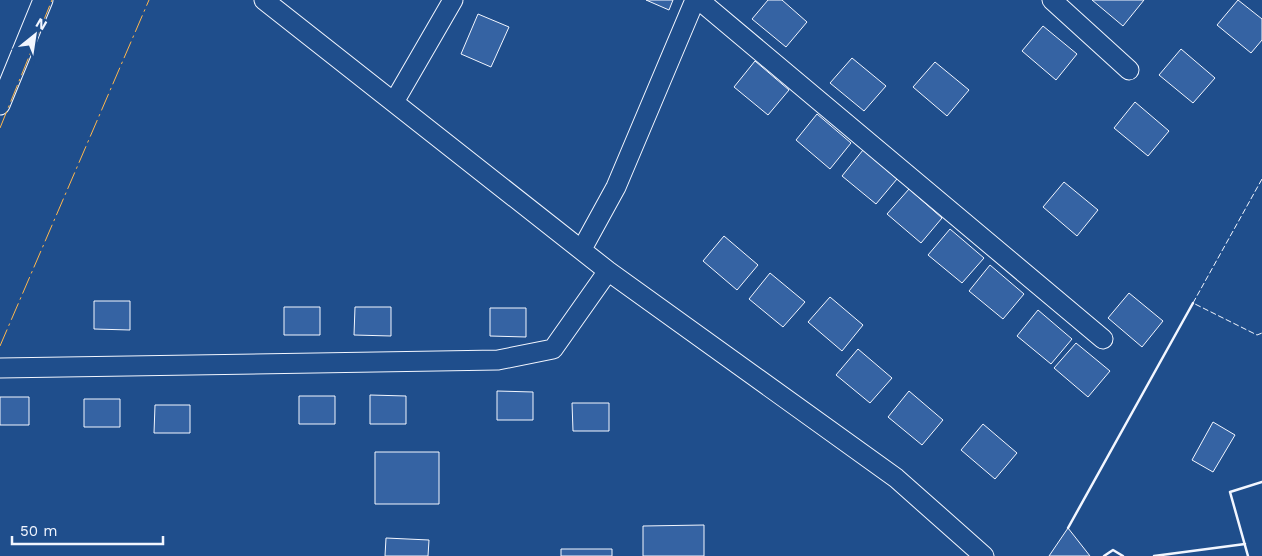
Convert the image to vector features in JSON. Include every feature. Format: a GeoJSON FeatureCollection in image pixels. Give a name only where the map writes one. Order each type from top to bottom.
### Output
{"type":"FeatureCollection","features":[{"type":"Feature","properties":{"kind":"street"},"geometry":{"type":"LineString","coordinates":[[0,105],[43,0]]}},
{"type":"Feature","properties":{"kind":"street"},"geometry":{"type":"LineString","coordinates":[[264,0],[608,271],[896,478],[984,556]]}},
{"type":"Feature","properties":{"kind":"street"},"geometry":{"type":"LineString","coordinates":[[394,102],[453,0]]}},
{"type":"Feature","properties":{"kind":"street"},"geometry":{"type":"LineString","coordinates":[[582,250],[616,187],[697,0],[1102,339]]}},
{"type":"Feature","properties":{"kind":"street"},"geometry":{"type":"LineString","coordinates":[[1052,0],[1129,70]]}},
{"type":"Feature","properties":{"kind":"street"},"geometry":{"type":"LineString","coordinates":[[0,368],[498,360],[553,349],[608,271]]}},
{"type":"Feature","properties":{"kind":"building"},"geometry":{"type":"Polygon","coordinates":[[[646,0],[673,0],[669,10],[646,0]]]}},
{"type":"Feature","properties":{"kind":"building"},"geometry":{"type":"Polygon","coordinates":[[[768,0],[782,0],[807,22],[786,47],[752,19],[768,0]]]}},
{"type":"Feature","properties":{"kind":"building"},"geometry":{"type":"Polygon","coordinates":[[[1092,0],[1144,0],[1123,26],[1092,0]]]}},
{"type":"Feature","properties":{"kind":"building"},"geometry":{"type":"Polygon","coordinates":[[[1238,0],[1262,19],[1262,40],[1251,53],[1217,25],[1238,0]]]}},
{"type":"Feature","properties":{"kind":"building"},"geometry":{"type":"Polygon","coordinates":[[[478,14],[509,27],[491,67],[461,54],[478,14]]]}},
{"type":"Feature","properties":{"kind":"building"},"geometry":{"type":"Polygon","coordinates":[[[1043,26],[1077,54],[1056,80],[1022,51],[1043,26]]]}},
{"type":"Feature","properties":{"kind":"building"},"geometry":{"type":"Polygon","coordinates":[[[1181,49],[1215,78],[1193,103],[1159,75],[1181,49]]]}},
{"type":"Feature","properties":{"kind":"building"},"geometry":{"type":"Polygon","coordinates":[[[852,58],[886,86],[864,111],[830,83],[852,58]]]}},
{"type":"Feature","properties":{"kind":"building"},"geometry":{"type":"Polygon","coordinates":[[[755,61],[789,90],[768,115],[734,87],[755,61]]]}},
{"type":"Feature","properties":{"kind":"building"},"geometry":{"type":"Polygon","coordinates":[[[935,62],[969,90],[947,116],[913,87],[935,62]]]}},
{"type":"Feature","properties":{"kind":"building"},"geometry":{"type":"Polygon","coordinates":[[[1135,102],[1169,131],[1148,156],[1114,128],[1135,102]]]}},
{"type":"Feature","properties":{"kind":"building"},"geometry":{"type":"Polygon","coordinates":[[[817,114],[851,143],[830,169],[796,140],[817,114]]]}},
{"type":"Feature","properties":{"kind":"building"},"geometry":{"type":"Polygon","coordinates":[[[863,150],[897,179],[876,204],[842,176],[863,150]]]}},
{"type":"Feature","properties":{"kind":"building"},"geometry":{"type":"Polygon","coordinates":[[[1064,182],[1098,210],[1077,236],[1043,207],[1064,182]]]}},
{"type":"Feature","properties":{"kind":"building"},"geometry":{"type":"Polygon","coordinates":[[[909,189],[942,218],[921,243],[887,214],[909,189]]]}},
{"type":"Feature","properties":{"kind":"building"},"geometry":{"type":"Polygon","coordinates":[[[950,229],[984,258],[962,283],[928,255],[950,229]]]}},
{"type":"Feature","properties":{"kind":"building"},"geometry":{"type":"Polygon","coordinates":[[[724,236],[758,265],[737,290],[703,261],[724,236]]]}},
{"type":"Feature","properties":{"kind":"building"},"geometry":{"type":"Polygon","coordinates":[[[990,265],[1024,294],[1003,319],[969,291],[990,265]]]}},
{"type":"Feature","properties":{"kind":"building"},"geometry":{"type":"Polygon","coordinates":[[[770,273],[805,302],[783,327],[749,299],[770,273]]]}},
{"type":"Feature","properties":{"kind":"building"},"geometry":{"type":"Polygon","coordinates":[[[1129,293],[1163,321],[1142,347],[1108,318],[1129,293]]]}},
{"type":"Feature","properties":{"kind":"building"},"geometry":{"type":"Polygon","coordinates":[[[830,297],[863,325],[842,351],[808,322],[830,297]]]}},
{"type":"Feature","properties":{"kind":"building"},"geometry":{"type":"Polygon","coordinates":[[[94,301],[130,301],[130,330],[94,329],[94,301]]]}},
{"type":"Feature","properties":{"kind":"building"},"geometry":{"type":"Polygon","coordinates":[[[284,307],[320,307],[320,335],[284,335],[284,307]]]}},
{"type":"Feature","properties":{"kind":"building"},"geometry":{"type":"Polygon","coordinates":[[[355,307],[391,307],[391,336],[354,335],[355,307]]]}},
{"type":"Feature","properties":{"kind":"building"},"geometry":{"type":"Polygon","coordinates":[[[490,308],[526,308],[526,337],[490,336],[490,308]]]}},
{"type":"Feature","properties":{"kind":"building"},"geometry":{"type":"Polygon","coordinates":[[[1038,310],[1072,339],[1051,364],[1017,336],[1038,310]]]}},
{"type":"Feature","properties":{"kind":"building"},"geometry":{"type":"Polygon","coordinates":[[[1076,343],[1110,371],[1088,397],[1054,368],[1076,343]]]}},
{"type":"Feature","properties":{"kind":"building"},"geometry":{"type":"Polygon","coordinates":[[[858,349],[892,378],[870,403],[836,375],[858,349]]]}},
{"type":"Feature","properties":{"kind":"building"},"geometry":{"type":"Polygon","coordinates":[[[497,391],[533,392],[533,420],[497,420],[497,391]]]}},
{"type":"Feature","properties":{"kind":"building"},"geometry":{"type":"Polygon","coordinates":[[[909,391],[943,420],[922,445],[888,417],[909,391]]]}},
{"type":"Feature","properties":{"kind":"building"},"geometry":{"type":"Polygon","coordinates":[[[370,395],[406,396],[406,424],[370,424],[370,395]]]}},
{"type":"Feature","properties":{"kind":"building"},"geometry":{"type":"Polygon","coordinates":[[[299,396],[335,396],[335,424],[299,424],[299,396]]]}},
{"type":"Feature","properties":{"kind":"building"},"geometry":{"type":"Polygon","coordinates":[[[0,397],[29,397],[29,425],[0,425],[0,397]]]}},
{"type":"Feature","properties":{"kind":"building"},"geometry":{"type":"Polygon","coordinates":[[[84,399],[120,399],[120,427],[84,427],[84,399]]]}},
{"type":"Feature","properties":{"kind":"building"},"geometry":{"type":"Polygon","coordinates":[[[572,403],[609,403],[609,431],[573,431],[572,403]]]}},
{"type":"Feature","properties":{"kind":"building"},"geometry":{"type":"Polygon","coordinates":[[[155,405],[190,405],[190,433],[154,433],[155,405]]]}},
{"type":"Feature","properties":{"kind":"building"},"geometry":{"type":"Polygon","coordinates":[[[1213,422],[1235,435],[1213,472],[1192,460],[1213,422]]]}},
{"type":"Feature","properties":{"kind":"building"},"geometry":{"type":"Polygon","coordinates":[[[983,424],[1017,453],[995,479],[961,450],[983,424]]]}},
{"type":"Feature","properties":{"kind":"building"},"geometry":{"type":"Polygon","coordinates":[[[375,452],[439,452],[439,504],[375,504],[375,452]]]}},
{"type":"Feature","properties":{"kind":"building"},"geometry":{"type":"Polygon","coordinates":[[[704,525],[704,556],[643,556],[643,526],[704,525]]]}},
{"type":"Feature","properties":{"kind":"building"},"geometry":{"type":"Polygon","coordinates":[[[1068,528],[1090,556],[1049,556],[1068,528]]]}},
{"type":"Feature","properties":{"kind":"building"},"geometry":{"type":"Polygon","coordinates":[[[386,538],[429,540],[428,556],[385,556],[386,538]]]}},
{"type":"Feature","properties":{"kind":"building"},"geometry":{"type":"Polygon","coordinates":[[[561,549],[612,549],[612,556],[561,556],[561,549]]]}},
{"type":"Feature","properties":{"kind":"fence"},"geometry":{"type":"LineString","coordinates":[[1262,179],[1193,303],[1257,335],[1262,333]]}},
{"type":"Feature","properties":{"kind":"wall"},"geometry":{"type":"LineString","coordinates":[[1068,528],[1193,303]]}},
{"type":"Feature","properties":{"kind":"wall"},"geometry":{"type":"LineString","coordinates":[[1248,556],[1230,492],[1262,482]]}},
{"type":"Feature","properties":{"kind":"wall"},"geometry":{"type":"LineString","coordinates":[[1154,556],[1245,544]]}},
{"type":"Feature","properties":{"kind":"wall"},"geometry":{"type":"LineString","coordinates":[[1104,556],[1113,550],[1123,556]]}},
{"type":"Feature","properties":{"kind":"power"},"geometry":{"type":"LineString","coordinates":[[0,128],[52,0]]}},
{"type":"Feature","properties":{"kind":"power"},"geometry":{"type":"LineString","coordinates":[[0,346],[149,0]]}}]}
